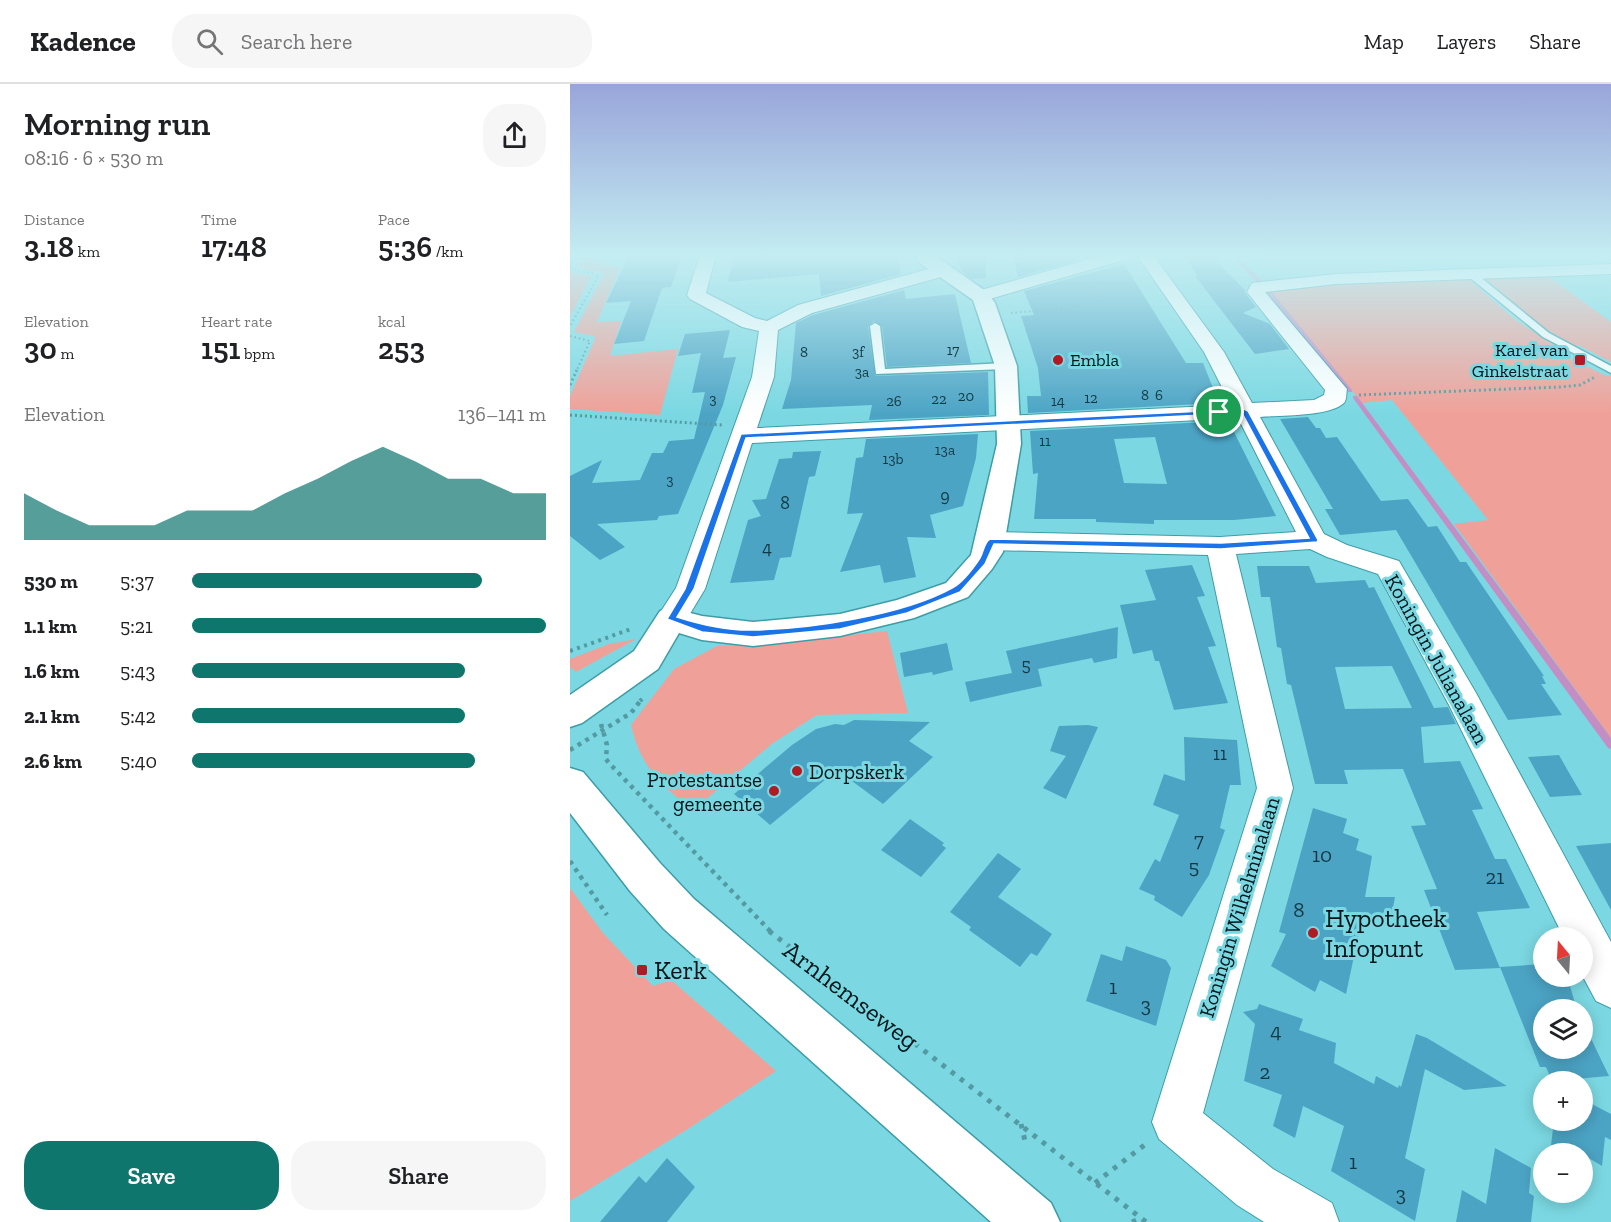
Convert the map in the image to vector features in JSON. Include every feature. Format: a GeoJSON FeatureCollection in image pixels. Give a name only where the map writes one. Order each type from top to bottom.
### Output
{"type":"FeatureCollection","features":[{"type":"Feature","properties":{"kind":"street"},"geometry":{"type":"LineString","coordinates":[[721,308],[748,322],[769,327],[808,308]]}},
{"type":"Feature","properties":{"kind":"street"},"geometry":{"type":"LineString","coordinates":[[672,619],[702,628],[753,634],[840,625],[903,610],[957,590],[988,552],[1009,444],[1006,366],[986,308]]}},
{"type":"Feature","properties":{"kind":"street"},"geometry":{"type":"LineString","coordinates":[[990,541],[1221,546],[1314,540],[1214,352],[1183,308]]}},
{"type":"Feature","properties":{"kind":"street"},"geometry":{"type":"LineString","coordinates":[[745,430],[1009,422],[1244,411],[1318,406],[1333,401],[1337,395],[1335,387],[1271,308]]}},
{"type":"Feature","properties":{"kind":"street"},"geometry":{"type":"LineString","coordinates":[[570,713],[646,660],[690,589],[763,377],[769,327]]}},
{"type":"Feature","properties":{"kind":"street","name":"Koningin Julianalaan"},"geometry":{"type":"LineString","coordinates":[[1314,540],[1337,551],[1389,568],[1464,702],[1611,986]]}},
{"type":"Feature","properties":{"kind":"street","name":"Koningin Wilhelminalaan"},"geometry":{"type":"LineString","coordinates":[[1179,1107],[1275,788],[1221,546]]}},
{"type":"Feature","properties":{"kind":"street"},"geometry":{"type":"LineString","coordinates":[[570,688],[625,656],[672,619]]}},
{"type":"Feature","properties":{"kind":"street","name":"Arnhemseweg"},"geometry":{"type":"LineString","coordinates":[[570,784],[645,877],[679,914],[1032,1222]]}},
{"type":"Feature","properties":{"kind":"street"},"geometry":{"type":"LineString","coordinates":[[1179,1107],[1256,1187],[1313,1222]]}},
{"type":"Feature","properties":{"kind":"lane"},"geometry":{"type":"LineString","coordinates":[[1513,308],[1546,335],[1611,369]]}},
{"type":"Feature","properties":{"kind":"lane"},"geometry":{"type":"LineString","coordinates":[[875,326],[880,372],[1006,366]]}},
{"type":"Feature","properties":{"kind":"path"},"geometry":{"type":"LineString","coordinates":[[570,326],[580,308]]}},
{"type":"Feature","properties":{"kind":"path"},"geometry":{"type":"LineString","coordinates":[[989,315],[1068,308]]}},
{"type":"Feature","properties":{"kind":"path"},"geometry":{"type":"LineString","coordinates":[[570,336],[590,341],[570,385]]}},
{"type":"Feature","properties":{"kind":"path"},"geometry":{"type":"LineString","coordinates":[[1337,395],[1364,396],[1560,387],[1580,385],[1611,369]]}},
{"type":"Feature","properties":{"kind":"path"},"geometry":{"type":"LineString","coordinates":[[570,415],[745,430]]}},
{"type":"Feature","properties":{"kind":"path"},"geometry":{"type":"LineString","coordinates":[[570,651],[647,622],[672,619]]}},
{"type":"Feature","properties":{"kind":"path","name":"Arnhemseweg"},"geometry":{"type":"LineString","coordinates":[[603,730],[608,745],[606,759],[609,763],[776,938],[1022,1124],[1144,1220]]}},
{"type":"Feature","properties":{"kind":"path"},"geometry":{"type":"LineString","coordinates":[[570,861],[607,915]]}},
{"type":"Feature","properties":{"kind":"path"},"geometry":{"type":"LineString","coordinates":[[1095,1183],[1179,1107]]}},
{"type":"Feature","properties":{"kind":"path"},"geometry":{"type":"LineString","coordinates":[[1022,1124],[1026,1146]]}},
{"type":"Feature","properties":{"kind":"path"},"geometry":{"type":"LineString","coordinates":[[1132,1222],[1144,1220]]}},
{"type":"Feature","properties":{"kind":"shaded area"},"geometry":{"type":"Polygon","coordinates":[[[586,308],[603,308],[597,322],[621,321],[610,356],[678,349],[660,415],[570,409],[570,396],[595,339],[594,336],[574,332],[586,308]]]}},
{"type":"Feature","properties":{"kind":"shaded area"},"geometry":{"type":"Polygon","coordinates":[[[1284,308],[1502,308],[1514,319],[1563,351],[1560,353],[1606,376],[1611,375],[1611,738],[1454,524],[1488,520],[1392,400],[1362,403],[1284,308]]]}},
{"type":"Feature","properties":{"kind":"shaded area"},"geometry":{"type":"Polygon","coordinates":[[[1520,308],[1592,308],[1611,322],[1611,362],[1578,345],[1575,346],[1542,327],[1520,308]]]}},
{"type":"Feature","properties":{"kind":"shaded area"},"geometry":{"type":"Polygon","coordinates":[[[887,631],[908,713],[817,715],[773,743],[692,811],[661,783],[640,753],[631,725],[674,669],[717,646],[776,643],[887,631]]]}},
{"type":"Feature","properties":{"kind":"shaded area"},"geometry":{"type":"Polygon","coordinates":[[[636,639],[576,672],[570,667],[570,659],[609,644],[636,639]]]}},
{"type":"Feature","properties":{"kind":"shaded area"},"geometry":{"type":"Polygon","coordinates":[[[570,888],[603,933],[653,986],[671,980],[776,1071],[688,1129],[570,1201],[570,888]]]}},
{"type":"Feature","properties":{"kind":"building"},"geometry":{"type":"Polygon","coordinates":[[[628,308],[655,308],[644,341],[614,344],[628,308]]]}},
{"type":"Feature","properties":{"kind":"building"},"geometry":{"type":"Polygon","coordinates":[[[838,308],[958,308],[971,363],[887,367],[882,326],[874,321],[868,326],[875,376],[988,372],[989,415],[869,420],[872,405],[782,409],[791,380],[796,323],[813,315],[838,308]]]}},
{"type":"Feature","properties":{"kind":"building"},"geometry":{"type":"Polygon","coordinates":[[[1031,308],[1152,308],[1186,363],[1203,363],[1219,403],[1028,413],[1027,396],[1041,396],[1038,368],[1021,316],[1034,315],[1031,308]]]}},
{"type":"Feature","properties":{"kind":"building"},"geometry":{"type":"Polygon","coordinates":[[[1220,308],[1254,308],[1243,313],[1270,324],[1289,349],[1255,354],[1220,308]]]}},
{"type":"Feature","properties":{"kind":"building"},"geometry":{"type":"Polygon","coordinates":[[[730,330],[723,358],[736,357],[723,405],[678,514],[659,516],[657,520],[597,524],[625,547],[600,560],[570,536],[570,476],[602,460],[592,483],[640,480],[652,453],[663,453],[669,441],[694,439],[705,392],[692,393],[701,353],[678,356],[685,334],[730,330]]]}},
{"type":"Feature","properties":{"kind":"building"},"geometry":{"type":"Polygon","coordinates":[[[1308,417],[1316,428],[1320,428],[1326,438],[1337,437],[1381,501],[1408,499],[1428,527],[1437,526],[1460,562],[1466,562],[1544,676],[1542,676],[1546,684],[1541,684],[1562,715],[1508,720],[1396,530],[1340,535],[1325,509],[1333,509],[1280,419],[1308,417]]]}},
{"type":"Feature","properties":{"kind":"building"},"geometry":{"type":"Polygon","coordinates":[[[1226,421],[1230,424],[1276,516],[1234,520],[1154,520],[1154,524],[1096,522],[1096,519],[1034,519],[1038,473],[1033,474],[1030,431],[1226,421]],[[1155,437],[1114,439],[1124,483],[1167,484],[1155,437]]]}},
{"type":"Feature","properties":{"kind":"building"},"geometry":{"type":"Polygon","coordinates":[[[978,434],[976,458],[963,506],[930,515],[936,538],[907,537],[916,577],[884,583],[880,565],[840,572],[863,513],[847,514],[856,458],[863,457],[866,439],[978,434]]]}},
{"type":"Feature","properties":{"kind":"building"},"geometry":{"type":"Polygon","coordinates":[[[821,451],[815,476],[809,477],[791,557],[780,558],[774,580],[730,583],[748,520],[761,516],[752,500],[766,499],[779,459],[792,458],[793,452],[821,451]]]}},
{"type":"Feature","properties":{"kind":"building"},"geometry":{"type":"Polygon","coordinates":[[[1192,565],[1205,596],[1197,597],[1216,646],[1208,647],[1228,703],[1174,710],[1159,661],[1155,661],[1152,650],[1133,654],[1120,605],[1156,600],[1145,570],[1192,565]]]}},
{"type":"Feature","properties":{"kind":"building"},"geometry":{"type":"Polygon","coordinates":[[[1257,566],[1309,566],[1316,583],[1365,580],[1369,588],[1374,587],[1434,708],[1448,707],[1456,724],[1421,727],[1424,763],[1460,761],[1483,809],[1472,810],[1495,859],[1506,859],[1530,908],[1477,912],[1500,968],[1455,970],[1424,890],[1437,889],[1411,826],[1426,825],[1403,769],[1344,770],[1348,784],[1315,784],[1291,685],[1287,684],[1281,648],[1277,647],[1270,597],[1261,597],[1257,566]],[[1392,666],[1335,667],[1345,709],[1412,708],[1392,666]]]}},
{"type":"Feature","properties":{"kind":"building"},"geometry":{"type":"Polygon","coordinates":[[[1118,627],[1117,658],[1094,663],[1092,658],[1038,669],[1042,686],[970,702],[965,682],[1012,673],[1006,651],[1118,627]]]}},
{"type":"Feature","properties":{"kind":"building"},"geometry":{"type":"Polygon","coordinates":[[[947,643],[953,670],[933,675],[932,672],[904,677],[900,653],[947,643]]]}},
{"type":"Feature","properties":{"kind":"building","name":"Dorpskerk"},"geometry":{"type":"Polygon","coordinates":[[[854,720],[930,722],[909,741],[933,757],[883,804],[837,770],[770,825],[734,794],[792,745],[816,729],[835,724],[844,725],[854,720]]]}},
{"type":"Feature","properties":{"kind":"building"},"geometry":{"type":"Polygon","coordinates":[[[1059,726],[1098,727],[1066,799],[1043,788],[1066,756],[1050,751],[1059,726]]]}},
{"type":"Feature","properties":{"kind":"building"},"geometry":{"type":"Polygon","coordinates":[[[1184,737],[1237,740],[1241,785],[1230,785],[1220,828],[1225,830],[1209,875],[1182,917],[1154,900],[1155,896],[1139,889],[1155,859],[1160,862],[1179,815],[1153,805],[1164,774],[1185,781],[1184,737]]]}},
{"type":"Feature","properties":{"kind":"building"},"geometry":{"type":"Polygon","coordinates":[[[1559,755],[1582,795],[1550,797],[1528,757],[1559,755]]]}},
{"type":"Feature","properties":{"kind":"building"},"geometry":{"type":"Polygon","coordinates":[[[1313,808],[1347,819],[1343,833],[1359,839],[1356,850],[1372,856],[1365,897],[1395,897],[1390,924],[1363,914],[1346,994],[1320,980],[1315,992],[1271,966],[1286,934],[1279,932],[1313,808]]]}},
{"type":"Feature","properties":{"kind":"building"},"geometry":{"type":"Polygon","coordinates":[[[910,819],[944,843],[942,845],[946,848],[921,877],[881,850],[910,819]]]}},
{"type":"Feature","properties":{"kind":"building"},"geometry":{"type":"Polygon","coordinates":[[[1611,843],[1611,910],[1576,846],[1611,843]]]}},
{"type":"Feature","properties":{"kind":"building"},"geometry":{"type":"Polygon","coordinates":[[[998,853],[1021,869],[998,897],[1052,934],[1037,956],[1031,953],[1020,967],[969,930],[971,927],[950,912],[998,853]]]}},
{"type":"Feature","properties":{"kind":"building"},"geometry":{"type":"Polygon","coordinates":[[[1126,946],[1166,960],[1171,968],[1156,1026],[1086,1001],[1101,954],[1122,961],[1126,946]]]}},
{"type":"Feature","properties":{"kind":"building"},"geometry":{"type":"Polygon","coordinates":[[[1533,965],[1533,987],[1570,987],[1574,999],[1533,999],[1533,1050],[1500,967],[1533,965]]]}},
{"type":"Feature","properties":{"kind":"building"},"geometry":{"type":"Polygon","coordinates":[[[1259,1004],[1303,1019],[1299,1030],[1336,1043],[1334,1063],[1374,1084],[1376,1076],[1398,1088],[1399,1085],[1401,1087],[1416,1034],[1427,1038],[1507,1086],[1464,1090],[1425,1069],[1405,1158],[1425,1169],[1415,1221],[1331,1171],[1344,1126],[1303,1106],[1295,1138],[1273,1126],[1282,1095],[1244,1081],[1255,1024],[1243,1012],[1257,1009],[1259,1004]]]}},
{"type":"Feature","properties":{"kind":"building"},"geometry":{"type":"Polygon","coordinates":[[[1593,1043],[1609,1076],[1593,1077],[1593,1071],[1548,1071],[1546,1067],[1540,1067],[1537,1059],[1593,1059],[1593,1043]]]}},
{"type":"Feature","properties":{"kind":"building"},"geometry":{"type":"Polygon","coordinates":[[[1593,1105],[1611,1114],[1611,1140],[1605,1137],[1602,1166],[1593,1161],[1593,1143],[1551,1143],[1553,1131],[1593,1131],[1593,1105]]]}},
{"type":"Feature","properties":{"kind":"building"},"geometry":{"type":"Polygon","coordinates":[[[1495,1148],[1531,1168],[1529,1193],[1533,1195],[1533,1203],[1531,1222],[1456,1222],[1462,1190],[1486,1204],[1495,1148]]]}},
{"type":"Feature","properties":{"kind":"building"},"geometry":{"type":"Polygon","coordinates":[[[667,1158],[695,1187],[667,1222],[600,1222],[639,1176],[646,1183],[667,1158]]]}},
{"type":"Feature","properties":{"kind":"waterway"},"geometry":{"type":"LineString","coordinates":[[1282,308],[1350,391]]}},
{"type":"Feature","properties":{"kind":"waterway"},"geometry":{"type":"LineString","coordinates":[[1355,397],[1611,745]]}},
{"type":"Feature","properties":{"kind":"place","name":"Embla"},"geometry":{"type":"Point","coordinates":[1058,360]}},
{"type":"Feature","properties":{"kind":"place","name":"Karel van Ginkelstraat"},"geometry":{"type":"Point","coordinates":[1580,360]}},
{"type":"Feature","properties":{"kind":"place","name":"Dorpskerk"},"geometry":{"type":"Point","coordinates":[797,771]}},
{"type":"Feature","properties":{"kind":"place","name":"Protestantse gemeente"},"geometry":{"type":"Point","coordinates":[774,791]}},
{"type":"Feature","properties":{"kind":"place","name":"Hypotheek Infopunt"},"geometry":{"type":"Point","coordinates":[1313,933]}},
{"type":"Feature","properties":{"kind":"place","name":"Kerk"},"geometry":{"type":"Point","coordinates":[642,970]}},
{"type":"Feature","properties":{"kind":"route"},"geometry":{"type":"LineString","coordinates":[[1244,411],[1314,540],[1221,546],[990,541],[988,552],[982,562],[957,590],[903,610],[840,625],[753,634],[702,628],[672,619],[690,589],[743,436],[1219,412],[1244,411]]}}]}
